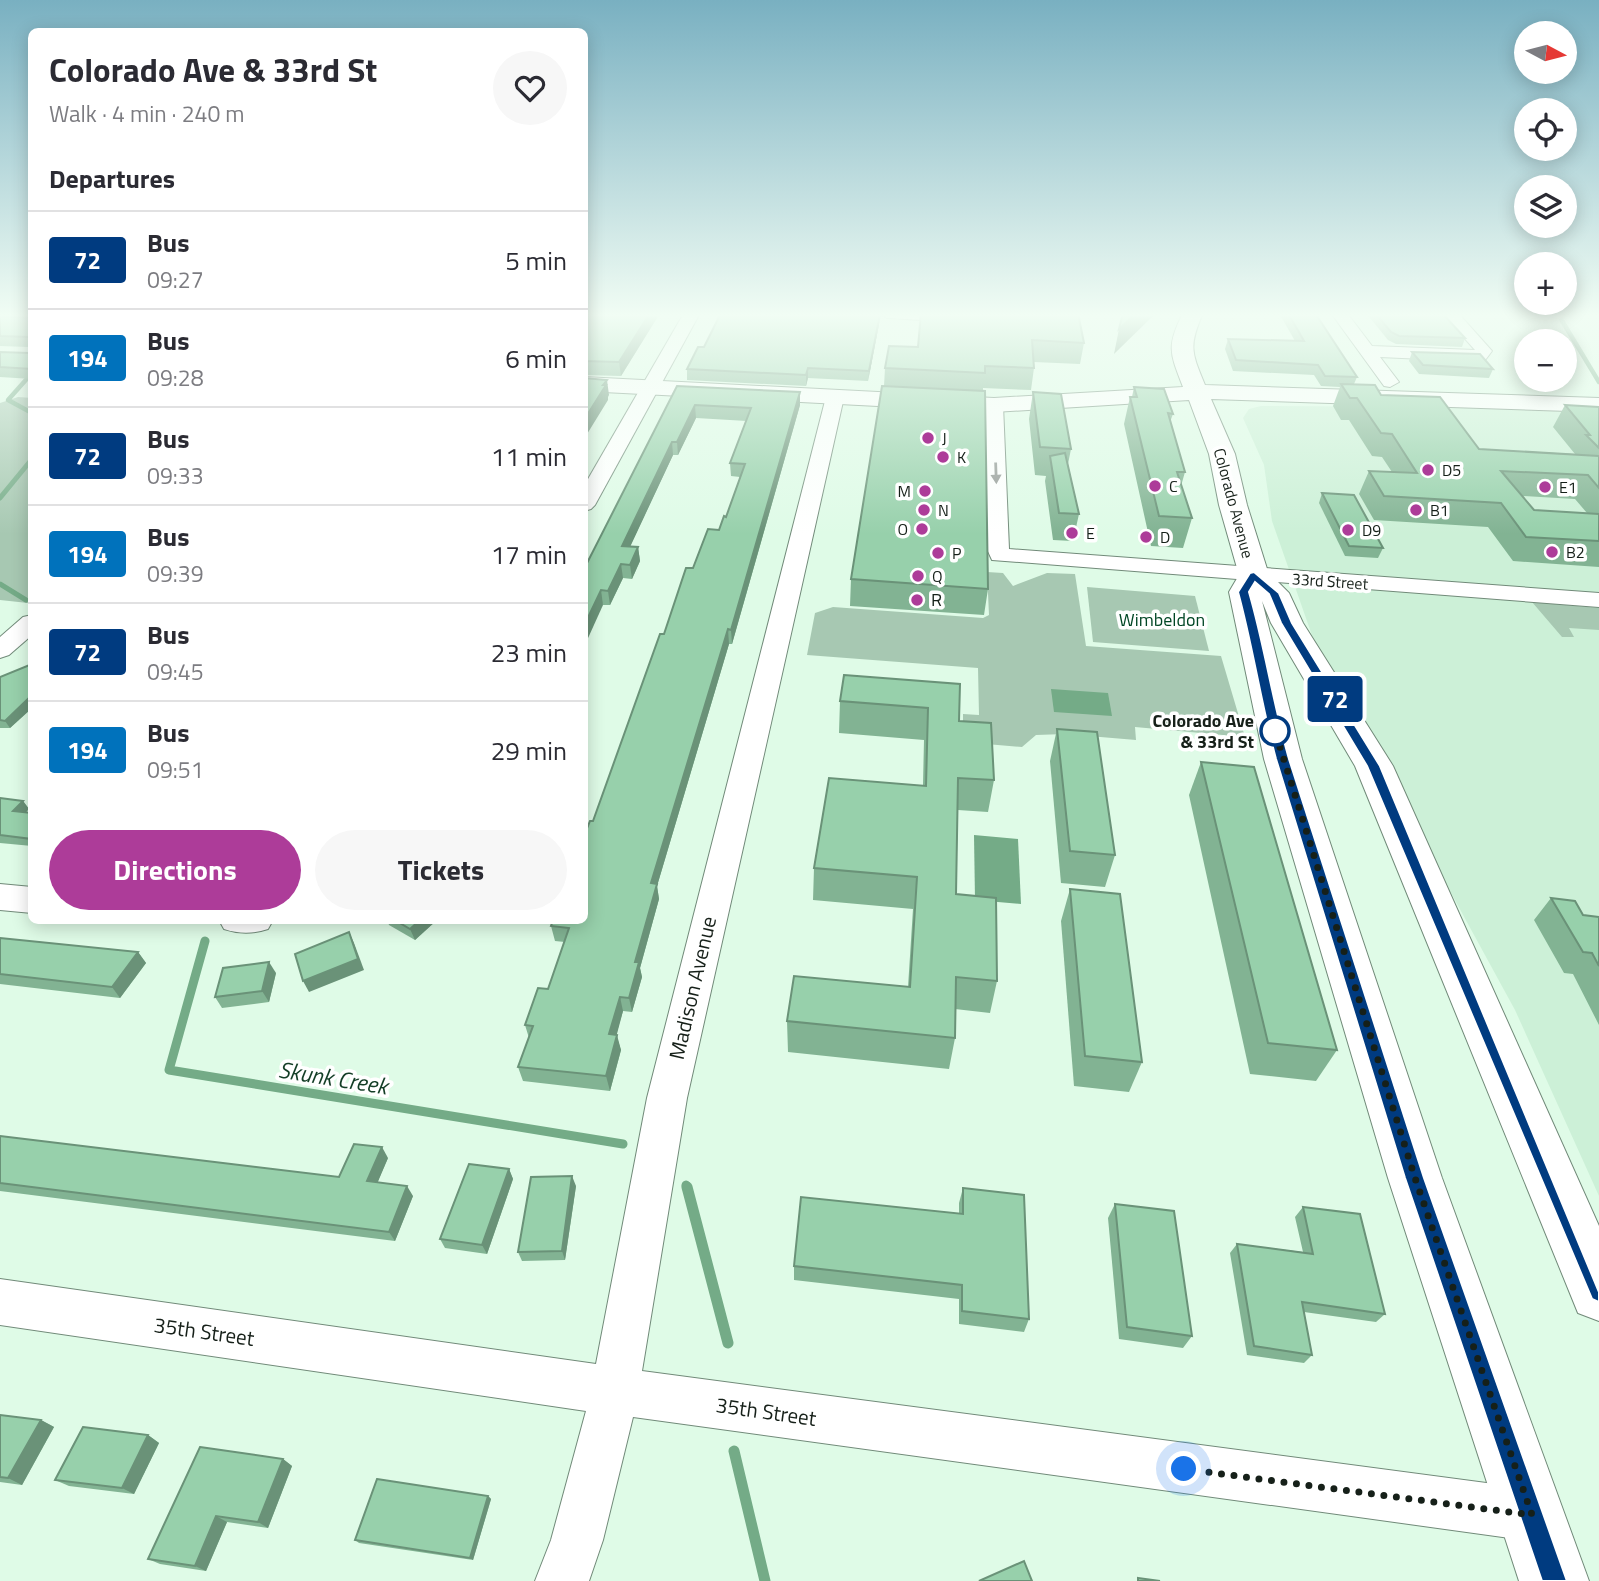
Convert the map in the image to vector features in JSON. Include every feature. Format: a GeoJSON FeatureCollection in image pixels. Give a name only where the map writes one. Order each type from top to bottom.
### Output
{"type":"FeatureCollection","features":[{"type":"Feature","properties":{"kind":"main road"},"geometry":{"type":"LineString","coordinates":[[645,387],[1000,405],[1196,391],[1373,395],[1599,405]]}},
{"type":"Feature","properties":{"kind":"main road","name":"Colorado Avenue"},"geometry":{"type":"LineString","coordinates":[[1194,387],[1222,454],[1233,505],[1254,575],[1274,593],[1287,623],[1374,766],[1599,1292]]}},
{"type":"Feature","properties":{"kind":"main road","name":"Colorado Avenue"},"geometry":{"type":"LineString","coordinates":[[1254,575],[1244,592],[1255,633],[1269,709],[1283,759],[1415,1178],[1554,1581]]}},
{"type":"Feature","properties":{"kind":"street"},"geometry":{"type":"LineString","coordinates":[[588,498],[650,387]]}},
{"type":"Feature","properties":{"kind":"street","name":"Madison Avenue"},"geometry":{"type":"LineString","coordinates":[[562,1581],[577,1540],[615,1391],[667,1098],[835,397]]}},
{"type":"Feature","properties":{"kind":"street","name":"33rd Street"},"geometry":{"type":"LineString","coordinates":[[1000,405],[1000,555],[1599,600]]}},
{"type":"Feature","properties":{"kind":"street"},"geometry":{"type":"LineString","coordinates":[[0,650],[28,626]]}},
{"type":"Feature","properties":{"kind":"street"},"geometry":{"type":"LineString","coordinates":[[0,897],[28,900]]}},
{"type":"Feature","properties":{"kind":"street","name":"35th Street"},"geometry":{"type":"LineString","coordinates":[[0,1302],[615,1391],[1532,1515]]}},
{"type":"Feature","properties":{"kind":"shaded area"},"geometry":{"type":"Polygon","coordinates":[[[1261,406],[1447,407],[1599,413],[1599,1196],[1515,1010],[1315,644],[1272,521],[1264,465],[1243,418],[1249,409],[1261,406]]]}},
{"type":"Feature","properties":{"kind":"shaded area"},"geometry":{"type":"Polygon","coordinates":[[[1051,689],[1108,693],[1112,716],[1054,712],[1051,689]]]}},
{"type":"Feature","properties":{"kind":"shaded area"},"geometry":{"type":"Polygon","coordinates":[[[974,835],[1018,839],[1021,904],[975,900],[974,835]]]}},
{"type":"Feature","properties":{"kind":"green space"},"geometry":{"type":"Polygon","coordinates":[[[18,397],[28,398],[28,603],[0,600],[0,403],[18,397]]]}},
{"type":"Feature","properties":{"kind":"green space"},"geometry":{"type":"Polygon","coordinates":[[[987,572],[1003,573],[1013,586],[1047,573],[1075,574],[1086,646],[1221,656],[1245,737],[1135,727],[1136,740],[1065,734],[1036,735],[1022,747],[963,742],[963,714],[979,715],[978,668],[807,655],[815,613],[833,607],[983,618],[989,615],[987,572]]]}},
{"type":"Feature","properties":{"kind":"green space","name":"Wimbeldon"},"geometry":{"type":"Polygon","coordinates":[[[1087,587],[1195,596],[1209,651],[1093,642],[1087,587]]]}},
{"type":"Feature","properties":{"kind":"green space"},"geometry":{"type":"Polygon","coordinates":[[[1532,602],[1599,608],[1599,630],[1569,628],[1574,637],[1562,637],[1532,602]]]}},
{"type":"Feature","properties":{"kind":"building"},"geometry":{"type":"Polygon","coordinates":[[[588,387],[605,387],[588,414],[588,387]]]}},
{"type":"Feature","properties":{"kind":"building"},"geometry":{"type":"Polygon","coordinates":[[[677,387],[800,392],[731,630],[728,629],[651,883],[657,884],[635,962],[639,962],[629,998],[620,997],[609,1034],[617,1035],[606,1076],[518,1067],[533,1026],[525,1025],[538,988],[548,989],[569,928],[551,926],[552,924],[588,924],[588,826],[590,821],[593,821],[660,634],[664,634],[686,568],[693,568],[708,529],[719,530],[724,516],[726,517],[745,464],[730,463],[751,408],[695,405],[677,442],[672,442],[622,546],[638,547],[630,565],[621,564],[608,591],[601,590],[588,618],[588,561],[677,387]]]}},
{"type":"Feature","properties":{"kind":"building"},"geometry":{"type":"Polygon","coordinates":[[[882,387],[985,391],[988,589],[851,579],[882,387]]]}},
{"type":"Feature","properties":{"kind":"building"},"geometry":{"type":"Polygon","coordinates":[[[1134,387],[1164,389],[1173,414],[1168,413],[1185,472],[1177,472],[1192,518],[1159,516],[1130,397],[1137,397],[1134,387]]]}},
{"type":"Feature","properties":{"kind":"building"},"geometry":{"type":"Polygon","coordinates":[[[1343,387],[1376,387],[1381,395],[1440,397],[1479,449],[1599,456],[1599,488],[1588,475],[1501,471],[1534,510],[1599,514],[1599,541],[1526,537],[1501,503],[1384,496],[1369,471],[1417,473],[1392,434],[1381,433],[1357,398],[1350,398],[1343,387]]]}},
{"type":"Feature","properties":{"kind":"building"},"geometry":{"type":"Polygon","coordinates":[[[1033,392],[1061,394],[1071,449],[1040,447],[1033,392]]]}},
{"type":"Feature","properties":{"kind":"building"},"geometry":{"type":"Polygon","coordinates":[[[1565,405],[1599,407],[1599,448],[1586,435],[1590,435],[1565,405]]]}},
{"type":"Feature","properties":{"kind":"building"},"geometry":{"type":"Polygon","coordinates":[[[1065,453],[1079,514],[1059,513],[1050,456],[1065,453]]]}},
{"type":"Feature","properties":{"kind":"building"},"geometry":{"type":"Polygon","coordinates":[[[1322,493],[1354,495],[1383,548],[1349,546],[1322,493]]]}},
{"type":"Feature","properties":{"kind":"building"},"geometry":{"type":"Polygon","coordinates":[[[28,666],[28,699],[5,721],[0,720],[0,677],[28,666]]]}},
{"type":"Feature","properties":{"kind":"building"},"geometry":{"type":"Polygon","coordinates":[[[844,675],[960,684],[959,721],[991,723],[994,780],[958,778],[956,894],[996,898],[997,981],[956,977],[955,1038],[787,1021],[794,976],[910,987],[917,877],[814,868],[829,778],[926,786],[928,708],[840,701],[844,675]]]}},
{"type":"Feature","properties":{"kind":"building"},"geometry":{"type":"Polygon","coordinates":[[[1057,729],[1097,732],[1115,855],[1070,851],[1057,729]]]}},
{"type":"Feature","properties":{"kind":"building"},"geometry":{"type":"Polygon","coordinates":[[[1201,762],[1254,767],[1337,1050],[1268,1043],[1201,762]]]}},
{"type":"Feature","properties":{"kind":"building"},"geometry":{"type":"Polygon","coordinates":[[[0,798],[23,801],[13,811],[28,813],[28,838],[0,835],[0,798]]]}},
{"type":"Feature","properties":{"kind":"building"},"geometry":{"type":"Polygon","coordinates":[[[1070,889],[1120,894],[1142,1062],[1085,1056],[1070,889]]]}},
{"type":"Feature","properties":{"kind":"building"},"geometry":{"type":"Polygon","coordinates":[[[1551,898],[1575,901],[1583,915],[1599,917],[1599,966],[1592,953],[1583,952],[1551,898]]]}},
{"type":"Feature","properties":{"kind":"building"},"geometry":{"type":"Polygon","coordinates":[[[402,924],[416,924],[410,929],[402,924]]]}},
{"type":"Feature","properties":{"kind":"building"},"geometry":{"type":"Polygon","coordinates":[[[349,932],[358,959],[303,981],[295,954],[349,932]]]}},
{"type":"Feature","properties":{"kind":"building"},"geometry":{"type":"Polygon","coordinates":[[[0,938],[138,952],[112,987],[0,974],[0,938]]]}},
{"type":"Feature","properties":{"kind":"building"},"geometry":{"type":"Polygon","coordinates":[[[269,962],[262,991],[215,997],[223,968],[269,962]]]}},
{"type":"Feature","properties":{"kind":"building"},"geometry":{"type":"Polygon","coordinates":[[[0,1136],[339,1177],[354,1144],[382,1147],[367,1181],[407,1186],[389,1232],[0,1183],[0,1136]]]}},
{"type":"Feature","properties":{"kind":"building"},"geometry":{"type":"Polygon","coordinates":[[[469,1164],[509,1169],[482,1245],[440,1239],[469,1164]]]}},
{"type":"Feature","properties":{"kind":"building"},"geometry":{"type":"Polygon","coordinates":[[[572,1176],[562,1251],[518,1252],[531,1177],[572,1176]]]}},
{"type":"Feature","properties":{"kind":"building"},"geometry":{"type":"Polygon","coordinates":[[[963,1188],[1024,1195],[1029,1319],[962,1311],[962,1285],[794,1266],[801,1197],[963,1214],[963,1188]]]}},
{"type":"Feature","properties":{"kind":"building"},"geometry":{"type":"Polygon","coordinates":[[[1115,1204],[1174,1211],[1192,1336],[1127,1327],[1115,1204]]]}},
{"type":"Feature","properties":{"kind":"building"},"geometry":{"type":"Polygon","coordinates":[[[1303,1207],[1360,1214],[1385,1314],[1302,1302],[1312,1355],[1254,1346],[1237,1244],[1313,1254],[1303,1207]]]}},
{"type":"Feature","properties":{"kind":"building"},"geometry":{"type":"Polygon","coordinates":[[[0,1415],[41,1420],[8,1478],[0,1477],[0,1415]]]}},
{"type":"Feature","properties":{"kind":"building"},"geometry":{"type":"Polygon","coordinates":[[[83,1427],[148,1435],[122,1488],[55,1480],[83,1427]]]}},
{"type":"Feature","properties":{"kind":"building"},"geometry":{"type":"Polygon","coordinates":[[[200,1447],[283,1459],[258,1522],[216,1516],[195,1566],[148,1559],[200,1447]]]}},
{"type":"Feature","properties":{"kind":"building"},"geometry":{"type":"Polygon","coordinates":[[[377,1479],[488,1496],[470,1558],[355,1540],[377,1479]]]}},
{"type":"Feature","properties":{"kind":"building"},"geometry":{"type":"Polygon","coordinates":[[[1024,1561],[1032,1581],[979,1581],[1024,1561]]]}},
{"type":"Feature","properties":{"kind":"building"},"geometry":{"type":"Polygon","coordinates":[[[1138,1578],[1160,1581],[1138,1581],[1138,1578]]]}},
{"type":"Feature","properties":{"kind":"waterway","name":"Skunk Creek"},"geometry":{"type":"LineString","coordinates":[[20,387],[8,400],[28,411]]}},
{"type":"Feature","properties":{"kind":"waterway","name":"Skunk Creek"},"geometry":{"type":"LineString","coordinates":[[0,498],[28,464]]}},
{"type":"Feature","properties":{"kind":"waterway","name":"Skunk Creek"},"geometry":{"type":"LineString","coordinates":[[0,584],[26,600]]}},
{"type":"Feature","properties":{"kind":"waterway","name":"Skunk Creek"},"geometry":{"type":"LineString","coordinates":[[205,941],[169,1070],[623,1144]]}},
{"type":"Feature","properties":{"kind":"waterway","name":"Skunk Creek"},"geometry":{"type":"LineString","coordinates":[[686,1185],[687,1189]]}},
{"type":"Feature","properties":{"kind":"waterway","name":"Skunk Creek"},"geometry":{"type":"LineString","coordinates":[[687,1187],[728,1343]]}},
{"type":"Feature","properties":{"kind":"waterway","name":"Skunk Creek"},"geometry":{"type":"LineString","coordinates":[[734,1451],[765,1581]]}},
{"type":"Feature","properties":{"kind":"bus line","name":"72"},"geometry":{"type":"LineString","coordinates":[[1554,1581],[1415,1178],[1304,831],[1269,709],[1255,633],[1244,592],[1254,575],[1274,593],[1287,623],[1374,766],[1599,1292]]}},
{"type":"Feature","properties":{"kind":"place","name":"J"},"geometry":{"type":"Point","coordinates":[928,438]}},
{"type":"Feature","properties":{"kind":"place","name":"K"},"geometry":{"type":"Point","coordinates":[943,457]}},
{"type":"Feature","properties":{"kind":"place","name":"D5"},"geometry":{"type":"Point","coordinates":[1428,470]}},
{"type":"Feature","properties":{"kind":"place","name":"C"},"geometry":{"type":"Point","coordinates":[1155,486]}},
{"type":"Feature","properties":{"kind":"place","name":"E1"},"geometry":{"type":"Point","coordinates":[1545,487]}},
{"type":"Feature","properties":{"kind":"place","name":"M"},"geometry":{"type":"Point","coordinates":[925,491]}},
{"type":"Feature","properties":{"kind":"place","name":"N"},"geometry":{"type":"Point","coordinates":[924,510]}},
{"type":"Feature","properties":{"kind":"place","name":"B1"},"geometry":{"type":"Point","coordinates":[1416,510]}},
{"type":"Feature","properties":{"kind":"place","name":"O"},"geometry":{"type":"Point","coordinates":[922,529]}},
{"type":"Feature","properties":{"kind":"place","name":"D9"},"geometry":{"type":"Point","coordinates":[1348,530]}},
{"type":"Feature","properties":{"kind":"place","name":"E"},"geometry":{"type":"Point","coordinates":[1072,533]}},
{"type":"Feature","properties":{"kind":"place","name":"D"},"geometry":{"type":"Point","coordinates":[1146,537]}},
{"type":"Feature","properties":{"kind":"place","name":"B2"},"geometry":{"type":"Point","coordinates":[1552,552]}},
{"type":"Feature","properties":{"kind":"place","name":"P"},"geometry":{"type":"Point","coordinates":[938,553]}},
{"type":"Feature","properties":{"kind":"place","name":"Q"},"geometry":{"type":"Point","coordinates":[918,576]}},
{"type":"Feature","properties":{"kind":"place","name":"R"},"geometry":{"type":"Point","coordinates":[917,600]}},
{"type":"Feature","properties":{"kind":"place","name":"Colorado Ave & 33rd St"},"geometry":{"type":"Point","coordinates":[1275,731]}},
{"type":"Feature","properties":{"kind":"route"},"geometry":{"type":"LineString","coordinates":[[1184,1469],[1532,1515],[1415,1178],[1304,831],[1275,731]]}}]}
